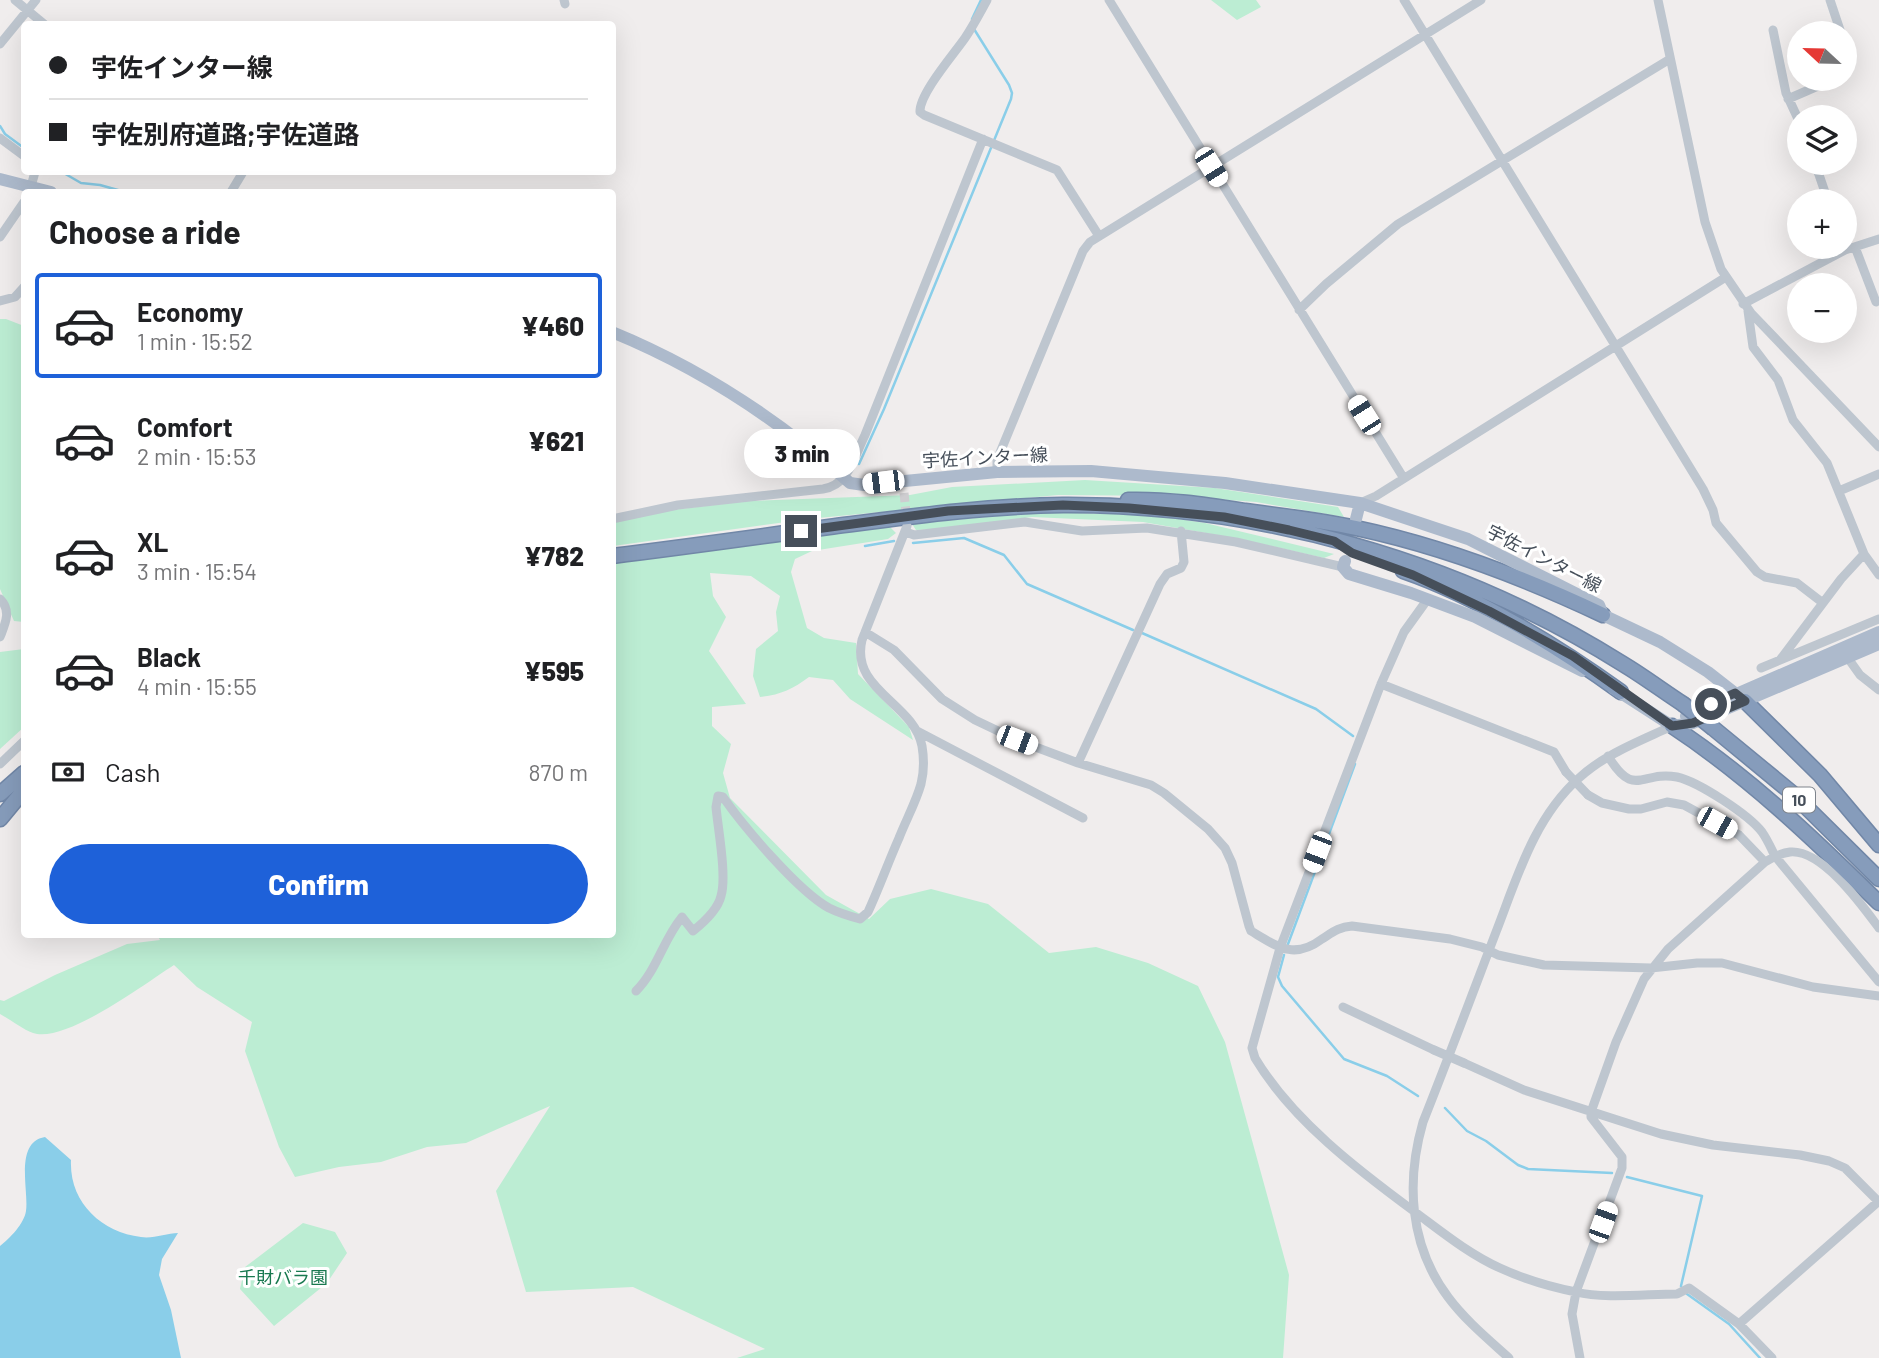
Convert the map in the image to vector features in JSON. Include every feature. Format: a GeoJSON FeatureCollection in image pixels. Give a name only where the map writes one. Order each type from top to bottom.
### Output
{"type":"FeatureCollection","features":[{"type":"Feature","properties":{"kind":"highway"},"geometry":{"type":"LineString","coordinates":[[1008,508],[1037,502],[1140,499],[1202,503],[1316,520],[1389,535],[1446,552],[1566,597],[1603,615]]}},
{"type":"Feature","properties":{"kind":"highway","name":"10"},"geometry":{"type":"LineString","coordinates":[[616,555],[948,511],[1095,506],[1198,514],[1334,541],[1444,575],[1517,607],[1622,663],[1683,704],[1792,793],[1879,879]]}},
{"type":"Feature","properties":{"kind":"highway"},"geometry":{"type":"LineString","coordinates":[[1334,541],[1352,553],[1413,575],[1489,611],[1573,656],[1621,692]]}},
{"type":"Feature","properties":{"kind":"highway"},"geometry":{"type":"LineString","coordinates":[[1740,697],[1820,775],[1879,845]]}},
{"type":"Feature","properties":{"kind":"highway"},"geometry":{"type":"LineString","coordinates":[[1672,726],[1700,744],[1759,792],[1816,841],[1879,903]]}},
{"type":"Feature","properties":{"kind":"highway"},"geometry":{"type":"LineString","coordinates":[[0,794],[21,776]]}},
{"type":"Feature","properties":{"kind":"highway"},"geometry":{"type":"LineString","coordinates":[[0,807],[21,784]]}},
{"type":"Feature","properties":{"kind":"highway"},"geometry":{"type":"LineString","coordinates":[[0,819],[21,794]]}},
{"type":"Feature","properties":{"kind":"main road"},"geometry":{"type":"LineString","coordinates":[[0,179],[28,189]]}},
{"type":"Feature","properties":{"kind":"main road","name":"宇佐インター線"},"geometry":{"type":"LineString","coordinates":[[616,334],[695,371],[740,398],[850,483],[903,487],[997,472],[1091,471],[1170,476],[1360,503],[1468,539],[1599,605],[1603,615],[1660,642],[1740,697]]}},
{"type":"Feature","properties":{"kind":"main road"},"geometry":{"type":"LineString","coordinates":[[1356,519],[1360,503]]}},
{"type":"Feature","properties":{"kind":"main road"},"geometry":{"type":"LineString","coordinates":[[1344,564],[1349,575],[1475,617],[1621,692],[1672,726],[1693,723],[1842,647],[1879,632]]}},
{"type":"Feature","properties":{"kind":"main road"},"geometry":{"type":"LineString","coordinates":[[1842,647],[1879,644]]}},
{"type":"Feature","properties":{"kind":"street"},"geometry":{"type":"LineString","coordinates":[[15,0],[40,21]]}},
{"type":"Feature","properties":{"kind":"street"},"geometry":{"type":"LineString","coordinates":[[0,44],[36,0]]}},
{"type":"Feature","properties":{"kind":"street"},"geometry":{"type":"LineString","coordinates":[[987,0],[967,35],[925,95],[920,110],[924,115],[1057,170],[1099,236]]}},
{"type":"Feature","properties":{"kind":"street"},"geometry":{"type":"LineString","coordinates":[[1109,0],[1403,477]]}},
{"type":"Feature","properties":{"kind":"street"},"geometry":{"type":"LineString","coordinates":[[1404,0],[1707,496],[1718,527],[1761,575],[1797,583],[1823,603]]}},
{"type":"Feature","properties":{"kind":"street"},"geometry":{"type":"LineString","coordinates":[[997,472],[997,460],[1083,251],[1099,236],[1481,0]]}},
{"type":"Feature","properties":{"kind":"street"},"geometry":{"type":"LineString","coordinates":[[1658,0],[1707,232],[1716,259],[1746,307],[1879,447]]}},
{"type":"Feature","properties":{"kind":"street"},"geometry":{"type":"LineString","coordinates":[[1830,0],[1837,21]]}},
{"type":"Feature","properties":{"kind":"street"},"geometry":{"type":"LineString","coordinates":[[1773,30],[1791,105]]}},
{"type":"Feature","properties":{"kind":"street"},"geometry":{"type":"LineString","coordinates":[[1299,310],[1390,229],[1670,60]]}},
{"type":"Feature","properties":{"kind":"street"},"geometry":{"type":"LineString","coordinates":[[1788,99],[1806,91]]}},
{"type":"Feature","properties":{"kind":"street"},"geometry":{"type":"LineString","coordinates":[[0,138],[21,154]]}},
{"type":"Feature","properties":{"kind":"street"},"geometry":{"type":"LineString","coordinates":[[616,518],[678,505],[823,489],[834,487],[845,478],[983,139]]}},
{"type":"Feature","properties":{"kind":"street"},"geometry":{"type":"LineString","coordinates":[[0,237],[21,206]]}},
{"type":"Feature","properties":{"kind":"street"},"geometry":{"type":"LineString","coordinates":[[1857,246],[1879,239]]}},
{"type":"Feature","properties":{"kind":"street"},"geometry":{"type":"LineString","coordinates":[[1857,252],[1876,302]]}},
{"type":"Feature","properties":{"kind":"street"},"geometry":{"type":"LineString","coordinates":[[1746,307],[1827,259]]}},
{"type":"Feature","properties":{"kind":"street"},"geometry":{"type":"LineString","coordinates":[[1360,503],[1726,277]]}},
{"type":"Feature","properties":{"kind":"street"},"geometry":{"type":"LineString","coordinates":[[0,301],[20,298]]}},
{"type":"Feature","properties":{"kind":"street"},"geometry":{"type":"LineString","coordinates":[[1746,307],[1753,347],[1776,376],[1789,414],[1827,463],[1864,554],[1879,575]]}},
{"type":"Feature","properties":{"kind":"street"},"geometry":{"type":"LineString","coordinates":[[1839,491],[1879,474]]}},
{"type":"Feature","properties":{"kind":"street"},"geometry":{"type":"LineString","coordinates":[[1083,818],[917,732],[865,674],[860,658],[864,632],[907,529],[914,535],[1025,522],[1082,531],[1147,528],[1181,531],[1344,564]]}},
{"type":"Feature","properties":{"kind":"street"},"geometry":{"type":"LineString","coordinates":[[1078,763],[1160,584],[1167,574],[1181,568],[1184,562],[1181,531]]}},
{"type":"Feature","properties":{"kind":"street"},"geometry":{"type":"LineString","coordinates":[[1780,660],[1845,574],[1864,554]]}},
{"type":"Feature","properties":{"kind":"street"},"geometry":{"type":"LineString","coordinates":[[0,599],[7,610],[0,637]]}},
{"type":"Feature","properties":{"kind":"street"},"geometry":{"type":"LineString","coordinates":[[1427,600],[1404,632],[1381,684],[1280,948],[1252,1048],[1255,1058],[1300,1116],[1395,1198],[1465,1248],[1527,1279],[1576,1292],[1677,1294],[1689,1288],[1739,1324],[1772,1358]]}},
{"type":"Feature","properties":{"kind":"street"},"geometry":{"type":"LineString","coordinates":[[1761,668],[1780,660],[1842,647],[1879,619]]}},
{"type":"Feature","properties":{"kind":"street"},"geometry":{"type":"LineString","coordinates":[[864,632],[894,650],[930,689],[956,708],[1004,735],[1078,763],[1151,785],[1164,793],[1208,829],[1225,848],[1251,931],[1280,948],[1293,951],[1302,949],[1319,942],[1340,927],[1352,926],[1450,939],[1544,965],[1651,968],[1722,963],[1812,987],[1879,996]]}},
{"type":"Feature","properties":{"kind":"street"},"geometry":{"type":"LineString","coordinates":[[1842,647],[1860,675],[1879,690]]}},
{"type":"Feature","properties":{"kind":"street"},"geometry":{"type":"LineString","coordinates":[[1381,684],[1554,752],[1566,772],[1588,795],[1602,803],[1629,809],[1641,809],[1667,802],[1684,805],[1740,835],[1765,862]]}},
{"type":"Feature","properties":{"kind":"street"},"geometry":{"type":"LineString","coordinates":[[1509,1358],[1471,1323],[1447,1295],[1427,1260],[1413,1211],[1413,1165],[1423,1122],[1539,828],[1556,803],[1578,779],[1608,757],[1672,726]]}},
{"type":"Feature","properties":{"kind":"street"},"geometry":{"type":"LineString","coordinates":[[636,991],[651,972],[682,917],[693,931],[701,925],[721,898],[722,877],[716,807],[719,796],[723,797],[785,869],[826,907],[860,919],[868,912],[921,784],[923,754],[917,732]]}},
{"type":"Feature","properties":{"kind":"street"},"geometry":{"type":"LineString","coordinates":[[0,764],[21,744]]}},
{"type":"Feature","properties":{"kind":"street"},"geometry":{"type":"LineString","coordinates":[[1608,757],[1619,773],[1628,780],[1640,781],[1666,776],[1688,780],[1754,824],[1764,834],[1775,856],[1879,982]]}},
{"type":"Feature","properties":{"kind":"street"},"geometry":{"type":"LineString","coordinates":[[1580,1358],[1572,1314],[1576,1292],[1622,1168],[1622,1157],[1591,1116],[1591,1112],[1616,1042],[1651,968],[1668,949],[1765,862],[1791,852],[1818,862],[1845,885],[1879,928]]}},
{"type":"Feature","properties":{"kind":"street"},"geometry":{"type":"LineString","coordinates":[[1343,1006],[1524,1090],[1591,1112],[1661,1134],[1713,1144],[1800,1155],[1829,1161],[1845,1168],[1879,1202],[1739,1324]]}},
{"type":"Feature","properties":{"kind":"green space"},"geometry":{"type":"Polygon","coordinates":[[[1211,0],[1256,0],[1261,7],[1237,20],[1211,0]]]}},
{"type":"Feature","properties":{"kind":"green space"},"geometry":{"type":"Polygon","coordinates":[[[0,319],[6,319],[21,325],[21,622],[14,621],[0,589],[0,319]]]}},
{"type":"Feature","properties":{"kind":"green space"},"geometry":{"type":"Polygon","coordinates":[[[1085,480],[1215,488],[1338,507],[1344,517],[1256,502],[1173,496],[1058,495],[808,519],[616,546],[616,517],[748,501],[910,495],[952,487],[1085,480]]]}},
{"type":"Feature","properties":{"kind":"green space"},"geometry":{"type":"Polygon","coordinates":[[[1040,512],[1152,515],[1205,523],[1334,554],[1324,558],[1240,539],[1143,522],[1032,517],[944,529],[916,530],[912,524],[1040,512]]]}},
{"type":"Feature","properties":{"kind":"green space"},"geometry":{"type":"Polygon","coordinates":[[[890,527],[896,533],[888,539],[812,551],[795,559],[791,572],[807,628],[824,638],[856,643],[858,674],[909,727],[913,740],[850,699],[833,680],[809,677],[786,691],[760,697],[753,676],[756,649],[778,631],[776,612],[780,596],[751,576],[710,573],[713,596],[726,617],[709,651],[746,704],[712,707],[712,726],[731,744],[723,773],[730,798],[826,895],[869,919],[890,899],[931,889],[988,904],[1049,953],[1096,947],[1148,963],[1198,986],[1225,1042],[1289,1275],[1283,1358],[737,1358],[765,1349],[633,1287],[526,1292],[496,1191],[550,1106],[466,1143],[427,1147],[381,1162],[339,1167],[295,1177],[279,1147],[245,1051],[252,1022],[197,987],[174,965],[105,1010],[65,1030],[47,1034],[33,1033],[0,1014],[0,1000],[4,1001],[55,975],[127,944],[160,940],[159,938],[616,938],[616,563],[890,527]]]}},
{"type":"Feature","properties":{"kind":"green space"},"geometry":{"type":"Polygon","coordinates":[[[21,649],[21,730],[0,749],[0,652],[21,649]]]}},
{"type":"Feature","properties":{"kind":"green space","name":"千財バラ園"},"geometry":{"type":"Polygon","coordinates":[[[303,1223],[335,1232],[347,1253],[327,1283],[274,1326],[240,1289],[245,1267],[303,1223]]]}},
{"type":"Feature","properties":{"kind":"water"},"geometry":{"type":"Polygon","coordinates":[[[45,1137],[71,1160],[75,1189],[82,1202],[101,1222],[126,1234],[141,1237],[178,1233],[162,1259],[159,1275],[171,1310],[181,1358],[0,1358],[0,1246],[25,1216],[26,1157],[35,1141],[45,1137]]]}},
{"type":"Feature","properties":{"kind":"waterway"},"geometry":{"type":"LineString","coordinates":[[972,19],[981,0]]}},
{"type":"Feature","properties":{"kind":"waterway"},"geometry":{"type":"LineString","coordinates":[[859,464],[1011,99],[1009,85],[974,29]]}},
{"type":"Feature","properties":{"kind":"waterway"},"geometry":{"type":"LineString","coordinates":[[0,126],[5,134],[21,146]]}},
{"type":"Feature","properties":{"kind":"waterway"},"geometry":{"type":"LineString","coordinates":[[67,175],[81,183],[114,189]]}},
{"type":"Feature","properties":{"kind":"waterway"},"geometry":{"type":"LineString","coordinates":[[913,543],[964,538],[1004,555],[1027,584],[1133,630]]}},
{"type":"Feature","properties":{"kind":"waterway"},"geometry":{"type":"LineString","coordinates":[[865,546],[894,541]]}},
{"type":"Feature","properties":{"kind":"waterway"},"geometry":{"type":"LineString","coordinates":[[1142,633],[1316,709],[1353,736]]}},
{"type":"Feature","properties":{"kind":"waterway"},"geometry":{"type":"LineString","coordinates":[[1288,944],[1355,764]]}},
{"type":"Feature","properties":{"kind":"waterway"},"geometry":{"type":"LineString","coordinates":[[1284,955],[1278,977],[1282,986],[1344,1059],[1387,1076],[1418,1096]]}},
{"type":"Feature","properties":{"kind":"waterway"},"geometry":{"type":"LineString","coordinates":[[1445,1108],[1467,1131],[1528,1169],[1612,1173]]}},
{"type":"Feature","properties":{"kind":"waterway"},"geometry":{"type":"LineString","coordinates":[[1627,1177],[1702,1196],[1681,1286]]}},
{"type":"Feature","properties":{"kind":"waterway"},"geometry":{"type":"LineString","coordinates":[[1687,1294],[1729,1324],[1760,1358]]}},
{"type":"Feature","properties":{"kind":"tunnel"},"geometry":{"type":"LineString","coordinates":[[904,493],[907,521]]}},
{"type":"Feature","properties":{"kind":"route"},"geometry":{"type":"LineString","coordinates":[[801,531],[948,511],[1063,505],[1224,517],[1334,541],[1352,553],[1413,575],[1460,596],[1573,656],[1672,726],[1693,723],[1745,701],[1735,693],[1711,704]]}}]}
